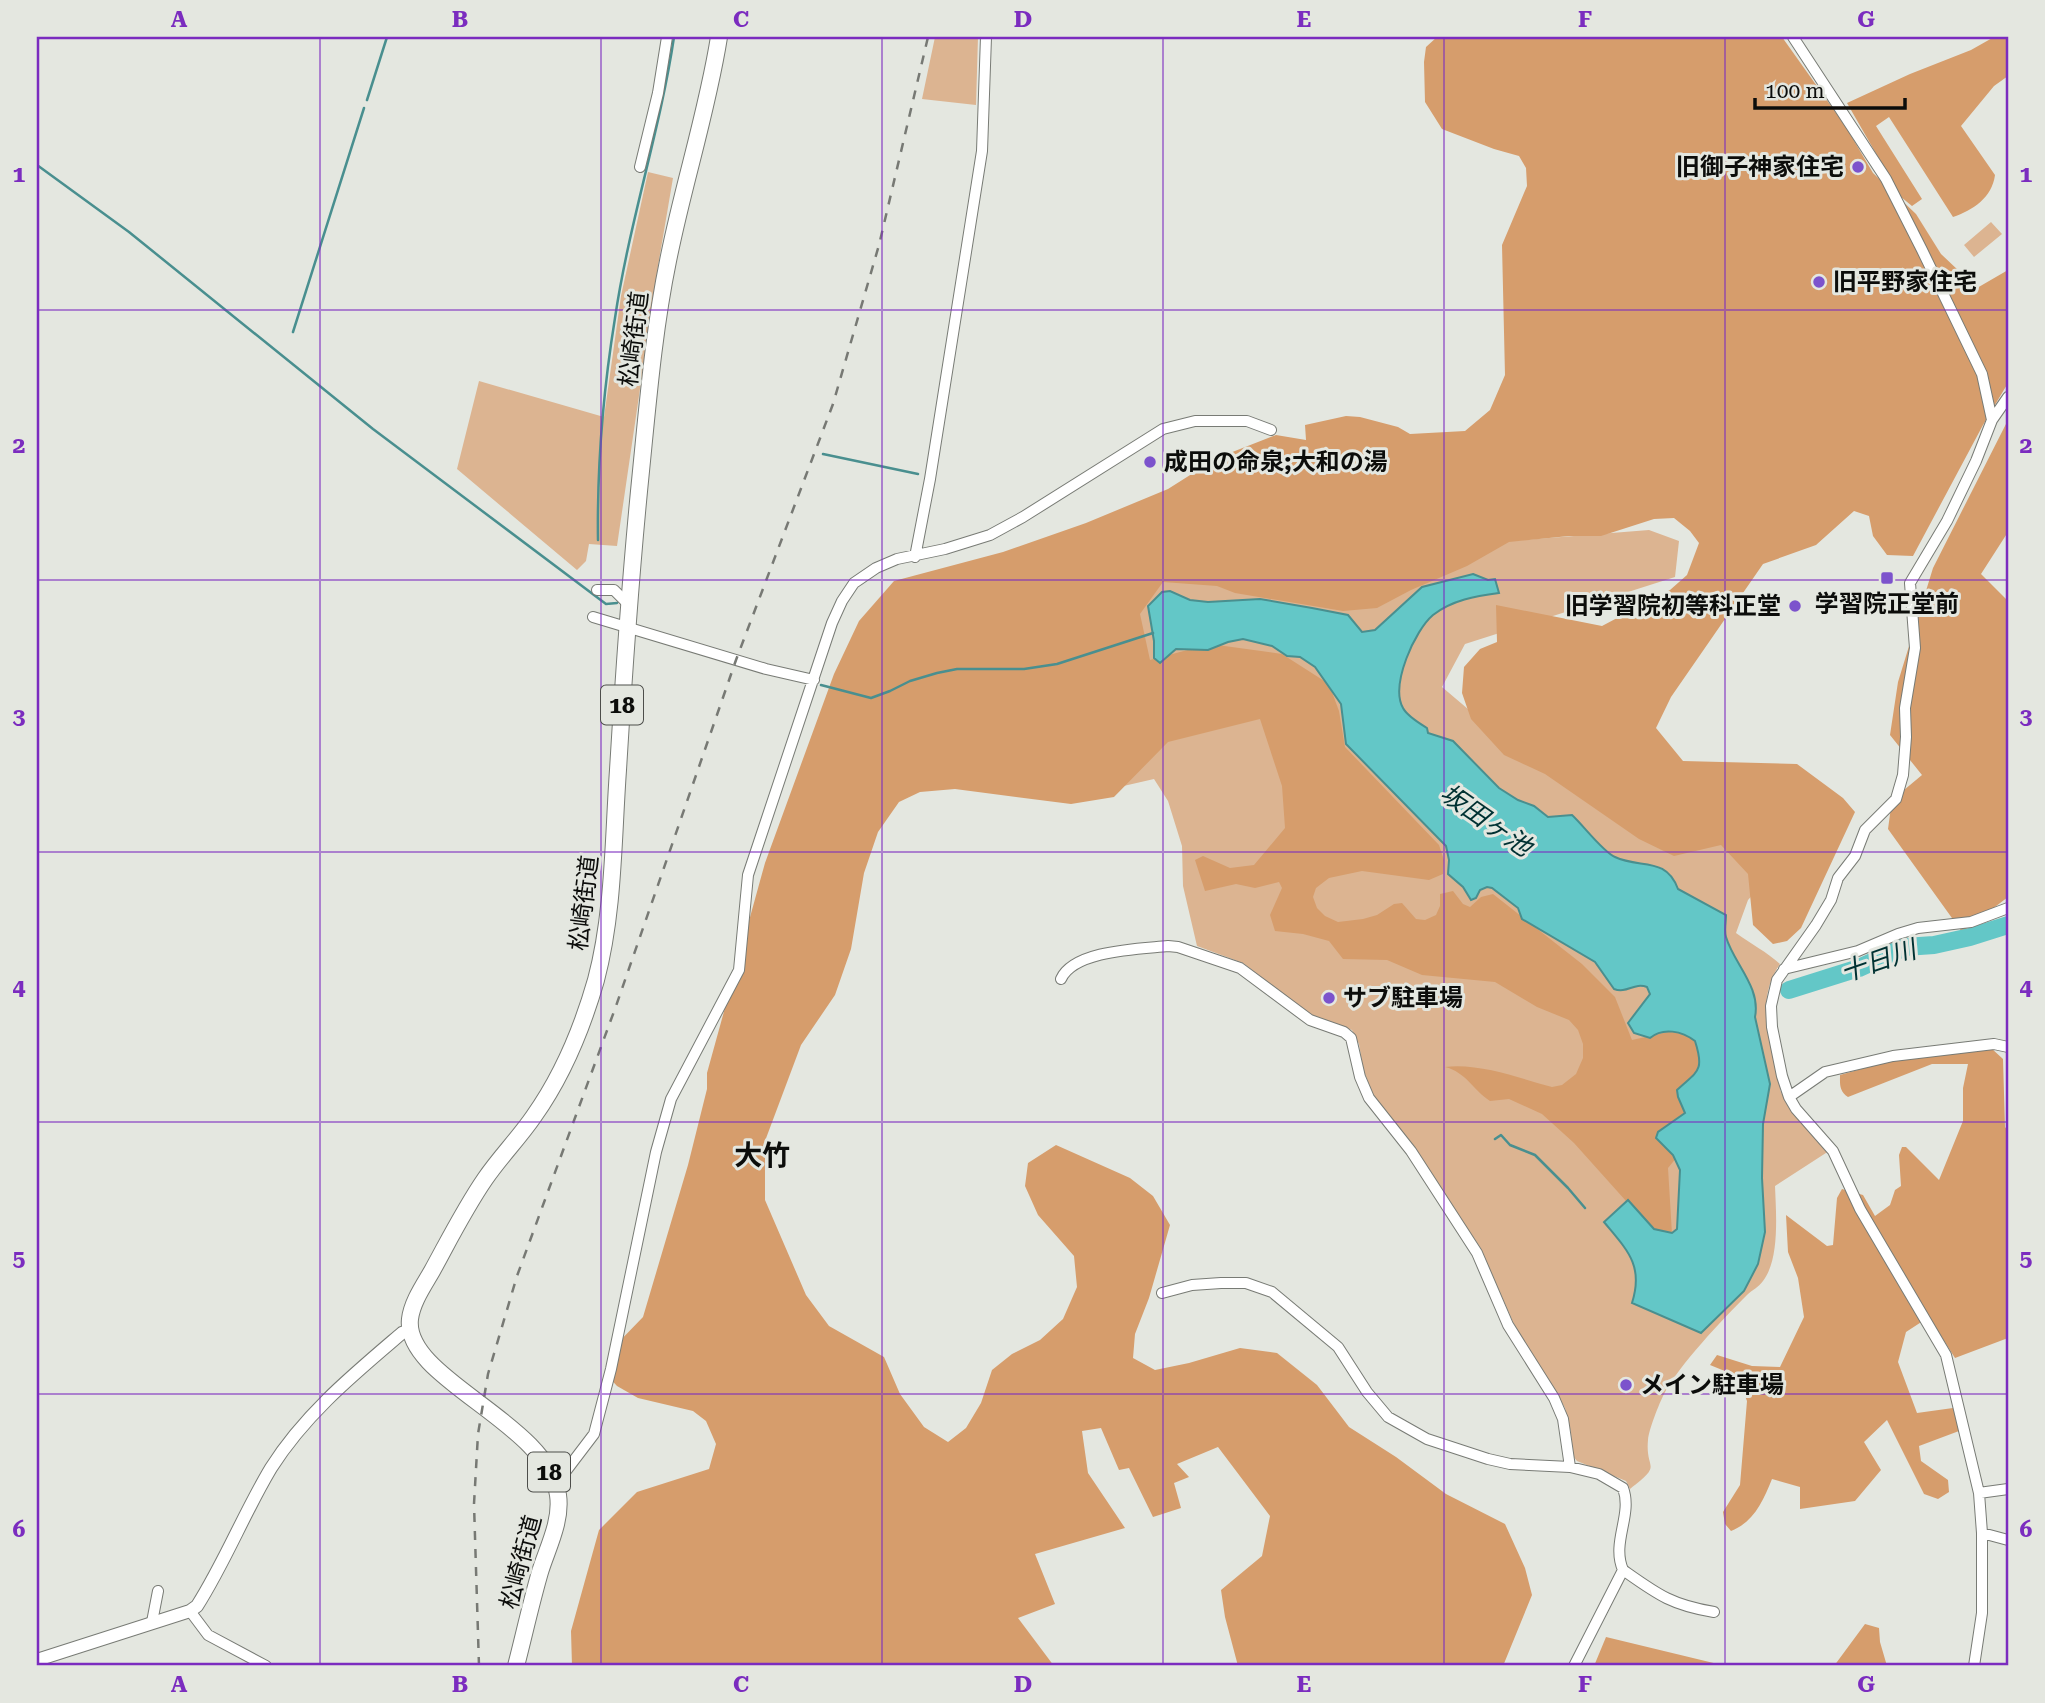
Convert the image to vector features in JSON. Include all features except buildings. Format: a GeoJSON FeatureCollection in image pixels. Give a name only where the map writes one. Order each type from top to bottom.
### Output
{"type":"FeatureCollection","features":[{"type":"Feature","properties":{"kind":"main road","name":"松崎街道"},"geometry":{"type":"LineString","coordinates":[[516,1666],[554,1530],[559,1502],[556,1485],[541,1459],[521,1437],[499,1416],[462,1390],[432,1364],[416,1345],[411,1330],[411,1313],[485,1179],[533,1118],[563,1069],[588,1006],[602,956],[613,862],[627,628],[641,468],[667,266],[706,106],[719,37]]}},
{"type":"Feature","properties":{"kind":"street"},"geometry":{"type":"LineString","coordinates":[[640,167],[658,93],[667,37]]}},
{"type":"Feature","properties":{"kind":"street"},"geometry":{"type":"LineString","coordinates":[[915,556],[930,479],[982,151],[986,37]]}},
{"type":"Feature","properties":{"kind":"street"},"geometry":{"type":"LineString","coordinates":[[1793,37],[1885,179],[1916,238],[1982,374],[1992,421]]}},
{"type":"Feature","properties":{"kind":"street"},"geometry":{"type":"LineString","coordinates":[[1974,1666],[1982,1613],[1979,1493],[1946,1355],[1860,1209],[1833,1151],[1796,1109],[1789,1097],[1772,1027],[1771,1006],[1777,980],[1831,900],[1838,878],[1855,856],[1865,830],[1896,800],[1903,775],[1905,708],[1915,648],[1910,583],[1960,496],[1992,421],[2008,397]]}},
{"type":"Feature","properties":{"kind":"street"},"geometry":{"type":"LineString","coordinates":[[556,1485],[594,1434],[614,1356],[656,1152],[671,1099],[739,970],[748,875],[832,623],[854,583],[876,568],[897,559],[990,535],[1163,429],[1195,421],[1247,421],[1271,430]]}},
{"type":"Feature","properties":{"kind":"street"},"geometry":{"type":"LineString","coordinates":[[597,590],[614,590],[629,605]]}},
{"type":"Feature","properties":{"kind":"street"},"geometry":{"type":"LineString","coordinates":[[593,617],[814,680]]}},
{"type":"Feature","properties":{"kind":"street"},"geometry":{"type":"LineString","coordinates":[[1784,969],[1858,951],[1918,928],[1971,922],[2008,908]]}},
{"type":"Feature","properties":{"kind":"street"},"geometry":{"type":"LineString","coordinates":[[1062,979],[1069,967],[1087,958],[1141,949],[1178,947],[1240,968],[1310,1020],[1350,1036],[1360,1077],[1369,1098],[1410,1151],[1477,1253],[1508,1325],[1554,1398],[1563,1419],[1570,1467]]}},
{"type":"Feature","properties":{"kind":"street"},"geometry":{"type":"LineString","coordinates":[[1789,1097],[1825,1072],[1893,1056],[1994,1044],[2008,1047]]}},
{"type":"Feature","properties":{"kind":"street"},"geometry":{"type":"LineString","coordinates":[[1161,1293],[1192,1285],[1221,1283],[1246,1283],[1272,1292],[1338,1347],[1367,1392],[1388,1417],[1398,1423],[1427,1439],[1488,1459],[1510,1464],[1570,1467],[1599,1474],[1623,1488],[1628,1501],[1618,1550],[1623,1570],[1666,1600],[1714,1612]]}},
{"type":"Feature","properties":{"kind":"street"},"geometry":{"type":"LineString","coordinates":[[37,1660],[190,1611],[201,1600],[262,1484],[294,1437],[328,1398],[402,1333],[411,1330]]}},
{"type":"Feature","properties":{"kind":"street"},"geometry":{"type":"LineString","coordinates":[[1979,1493],[2008,1489]]}},
{"type":"Feature","properties":{"kind":"street"},"geometry":{"type":"LineString","coordinates":[[1982,1533],[2008,1539]]}},
{"type":"Feature","properties":{"kind":"street"},"geometry":{"type":"LineString","coordinates":[[1574,1666],[1623,1570]]}},
{"type":"Feature","properties":{"kind":"street"},"geometry":{"type":"LineString","coordinates":[[152,1622],[158,1591]]}},
{"type":"Feature","properties":{"kind":"street"},"geometry":{"type":"LineString","coordinates":[[190,1611],[208,1635],[266,1666]]}},
{"type":"Feature","properties":{"kind":"shaded area"},"geometry":{"type":"Polygon","coordinates":[[[935,37],[978,37],[976,105],[922,99],[935,37]]]}},
{"type":"Feature","properties":{"kind":"shaded area"},"geometry":{"type":"Polygon","coordinates":[[[1437,37],[1782,37],[1846,127],[1873,173],[1916,214],[1941,254],[1977,288],[2008,270],[2008,383],[1913,556],[1887,555],[1873,536],[1869,516],[1854,511],[1816,545],[1763,564],[1671,697],[1656,728],[1683,761],[1797,764],[1843,798],[1855,812],[1801,928],[1787,941],[1773,944],[1753,925],[1748,874],[1721,845],[1674,856],[1639,839],[1545,774],[1504,755],[1471,719],[1462,693],[1464,667],[1480,649],[1497,642],[1496,605],[1602,626],[1670,590],[1687,575],[1699,543],[1690,531],[1674,518],[1654,519],[1601,536],[1509,542],[1467,566],[1377,608],[1343,611],[1235,593],[1217,586],[1163,582],[1140,614],[1150,660],[1210,644],[1282,654],[1329,684],[1339,711],[1345,747],[1439,845],[1444,860],[1443,874],[1429,880],[1362,871],[1329,878],[1316,888],[1313,897],[1317,908],[1325,916],[1338,922],[1363,919],[1377,915],[1394,904],[1402,903],[1416,919],[1425,920],[1436,915],[1440,906],[1440,894],[1453,891],[1463,904],[1470,907],[1481,897],[1493,894],[1582,964],[1615,997],[1632,1040],[1677,1030],[1709,1040],[1699,1130],[1668,1168],[1672,1234],[1652,1230],[1574,1143],[1542,1114],[1509,1099],[1490,1101],[1464,1077],[1445,1067],[1485,1069],[1552,1087],[1562,1085],[1576,1074],[1583,1058],[1583,1044],[1578,1030],[1569,1020],[1537,1007],[1495,982],[1422,975],[1387,960],[1343,959],[1329,941],[1303,934],[1275,931],[1270,915],[1282,888],[1279,882],[1255,888],[1236,884],[1205,891],[1195,860],[1203,856],[1230,868],[1254,865],[1285,828],[1282,786],[1260,719],[1168,742],[1114,797],[1071,804],[955,789],[920,792],[899,802],[878,832],[864,873],[851,949],[835,995],[801,1045],[765,1141],[765,1200],[806,1295],[829,1326],[884,1357],[900,1394],[924,1427],[948,1442],[966,1428],[981,1403],[992,1370],[1012,1354],[1040,1340],[1063,1319],[1077,1287],[1074,1256],[1038,1215],[1025,1186],[1028,1163],[1056,1145],[1130,1178],[1153,1196],[1170,1225],[1149,1298],[1135,1334],[1133,1358],[1155,1370],[1240,1348],[1277,1353],[1317,1385],[1349,1427],[1446,1494],[1505,1524],[1525,1568],[1532,1595],[1503,1666],[1238,1666],[1221,1590],[1262,1556],[1270,1516],[1218,1447],[1177,1464],[1189,1477],[1174,1483],[1181,1508],[1153,1517],[1129,1468],[1119,1470],[1101,1428],[1082,1431],[1088,1473],[1125,1528],[1035,1554],[1055,1604],[1018,1618],[1054,1666],[572,1666],[571,1631],[599,1530],[637,1492],[709,1469],[716,1444],[706,1421],[693,1411],[638,1398],[617,1386],[607,1375],[613,1348],[643,1317],[688,1165],[707,1089],[707,1073],[765,863],[834,674],[859,621],[894,581],[1003,552],[1086,523],[1168,489],[1217,458],[1276,435],[1306,440],[1305,425],[1346,416],[1398,427],[1410,434],[1465,431],[1490,410],[1505,375],[1502,245],[1527,186],[1526,168],[1519,156],[1442,129],[1425,102],[1426,47],[1437,37]]]}},
{"type":"Feature","properties":{"kind":"shaded area"},"geometry":{"type":"Polygon","coordinates":[[[1994,37],[2008,37],[2008,76],[1994,86],[1961,126],[1995,175],[1986,197],[1974,207],[1953,217],[1889,117],[1876,126],[1922,199],[1912,206],[1901,197],[1847,103],[1971,50],[1994,37]]]}},
{"type":"Feature","properties":{"kind":"shaded area"},"geometry":{"type":"Polygon","coordinates":[[[648,172],[673,178],[617,546],[589,544],[586,561],[577,570],[457,469],[479,381],[604,417],[621,296],[648,172]]]}},
{"type":"Feature","properties":{"kind":"shaded area"},"geometry":{"type":"Polygon","coordinates":[[[1991,222],[2002,234],[1974,257],[1964,245],[1991,222]]]}},
{"type":"Feature","properties":{"kind":"shaded area"},"geometry":{"type":"Polygon","coordinates":[[[2008,420],[2008,532],[1981,574],[2008,601],[2008,897],[1962,932],[1888,829],[1892,800],[1922,775],[1890,735],[1898,682],[1933,568],[2008,420]]]}},
{"type":"Feature","properties":{"kind":"shaded area"},"geometry":{"type":"Polygon","coordinates":[[[1649,530],[1679,541],[1675,577],[1465,644],[1442,687],[1535,766],[1785,859],[1748,900],[1736,933],[1780,964],[1769,988],[1766,1012],[1780,1090],[1789,1108],[1829,1151],[1775,1186],[1775,1248],[1768,1272],[1761,1283],[1702,1343],[1671,1382],[1649,1435],[1650,1470],[1630,1489],[1626,1481],[1577,1461],[1572,1455],[1571,1433],[1565,1408],[1535,1363],[1513,1322],[1480,1247],[1401,1131],[1374,1097],[1363,1069],[1359,1044],[1352,1030],[1312,1016],[1243,963],[1197,946],[1183,886],[1182,846],[1168,801],[1154,779],[1093,793],[851,667],[1160,569],[1649,530]]]}},
{"type":"Feature","properties":{"kind":"shaded area"},"geometry":{"type":"Polygon","coordinates":[[[1991,1048],[2003,1059],[2005,1127],[2008,1131],[2008,1338],[1955,1358],[1929,1317],[1906,1332],[1898,1362],[1917,1413],[1953,1408],[1959,1431],[1919,1446],[1921,1461],[1948,1480],[1949,1492],[1938,1499],[1924,1494],[1887,1420],[1864,1442],[1881,1470],[1855,1501],[1800,1509],[1800,1487],[1772,1479],[1752,1516],[1731,1531],[1725,1524],[1723,1512],[1740,1485],[1747,1401],[1737,1376],[1710,1365],[1717,1355],[1752,1366],[1780,1367],[1804,1317],[1798,1278],[1788,1252],[1786,1215],[1827,1246],[1833,1245],[1837,1198],[1842,1189],[1863,1195],[1875,1216],[1890,1205],[1895,1190],[1901,1186],[1899,1155],[1902,1147],[1906,1147],[1939,1180],[1963,1121],[1963,1088],[1968,1064],[1932,1064],[1848,1097],[1842,1090],[1840,1075],[1893,1060],[1991,1048]]]}},
{"type":"Feature","properties":{"kind":"shaded area"},"geometry":{"type":"Polygon","coordinates":[[[1865,1624],[1879,1628],[1887,1666],[1834,1666],[1865,1624]]]}},
{"type":"Feature","properties":{"kind":"shaded area"},"geometry":{"type":"Polygon","coordinates":[[[1606,1637],[1726,1666],[1594,1666],[1606,1637]]]}},
{"type":"Feature","properties":{"kind":"water","name":"坂田ヶ池"},"geometry":{"type":"Polygon","coordinates":[[[1473,574],[1488,580],[1495,579],[1499,593],[1456,602],[1440,610],[1426,622],[1412,645],[1402,672],[1400,698],[1405,711],[1427,728],[1428,733],[1453,741],[1499,788],[1534,806],[1548,817],[1572,815],[1610,854],[1667,872],[1678,889],[1726,915],[1726,937],[1751,986],[1770,1084],[1763,1124],[1765,1232],[1758,1264],[1744,1291],[1701,1333],[1632,1303],[1636,1278],[1631,1259],[1604,1222],[1628,1200],[1654,1229],[1672,1233],[1677,1229],[1680,1170],[1673,1155],[1656,1138],[1658,1132],[1685,1113],[1677,1090],[1694,1074],[1699,1065],[1695,1041],[1667,1031],[1650,1038],[1634,1033],[1628,1023],[1650,994],[1647,987],[1614,989],[1595,962],[1522,919],[1518,908],[1492,888],[1480,890],[1476,898],[1471,900],[1463,887],[1448,874],[1446,846],[1346,744],[1341,704],[1315,667],[1300,657],[1287,656],[1272,646],[1243,639],[1208,650],[1176,649],[1160,663],[1154,658],[1148,606],[1162,592],[1170,591],[1190,600],[1208,602],[1260,599],[1348,615],[1362,632],[1375,630],[1422,587],[1473,574]]]}},
{"type":"Feature","properties":{"kind":"waterway"},"geometry":{"type":"LineString","coordinates":[[367,100],[387,37]]}},
{"type":"Feature","properties":{"kind":"waterway"},"geometry":{"type":"LineString","coordinates":[[598,540],[600,457],[611,346],[628,247],[661,107],[674,37]]}},
{"type":"Feature","properties":{"kind":"waterway"},"geometry":{"type":"LineString","coordinates":[[293,332],[364,108]]}},
{"type":"Feature","properties":{"kind":"waterway"},"geometry":{"type":"LineString","coordinates":[[37,165],[129,232],[373,429],[606,604],[617,603]]}},
{"type":"Feature","properties":{"kind":"waterway"},"geometry":{"type":"LineString","coordinates":[[823,454],[918,474]]}},
{"type":"Feature","properties":{"kind":"waterway"},"geometry":{"type":"LineString","coordinates":[[821,685],[871,698],[937,673],[957,669],[1024,669],[1057,664],[1153,633]]}},
{"type":"Feature","properties":{"kind":"waterway","name":"十日川"},"geometry":{"type":"LineString","coordinates":[[1789,990],[1859,968],[1905,947],[1934,945],[2008,925]]}},
{"type":"Feature","properties":{"kind":"waterway"},"geometry":{"type":"LineString","coordinates":[[1495,1139],[1501,1135],[1510,1145],[1535,1155],[1585,1208]]}},
{"type":"Feature","properties":{"kind":"railway"},"geometry":{"type":"LineString","coordinates":[[479,1666],[474,1504],[478,1434],[488,1374],[517,1276],[616,1006],[736,660],[833,404],[879,245],[928,37]]}},
{"type":"Feature","properties":{"kind":"place","name":"旧御子神家住宅"},"geometry":{"type":"Point","coordinates":[1858,167]}},
{"type":"Feature","properties":{"kind":"place","name":"旧平野家住宅"},"geometry":{"type":"Point","coordinates":[1819,282]}},
{"type":"Feature","properties":{"kind":"place","name":"成田の命泉;大和の湯"},"geometry":{"type":"Point","coordinates":[1150,462]}},
{"type":"Feature","properties":{"kind":"place","name":"学習院正堂前"},"geometry":{"type":"Point","coordinates":[1887,578]}},
{"type":"Feature","properties":{"kind":"place","name":"旧学習院初等科正堂"},"geometry":{"type":"Point","coordinates":[1795,606]}},
{"type":"Feature","properties":{"kind":"place","name":"サブ駐車場"},"geometry":{"type":"Point","coordinates":[1329,998]}},
{"type":"Feature","properties":{"kind":"place","name":"メイン駐車場"},"geometry":{"type":"Point","coordinates":[1626,1385]}},
{"type":"Feature","properties":{"kind":"district","name":"大竹"},"geometry":{"type":"Point","coordinates":[762,1155]}}]}
